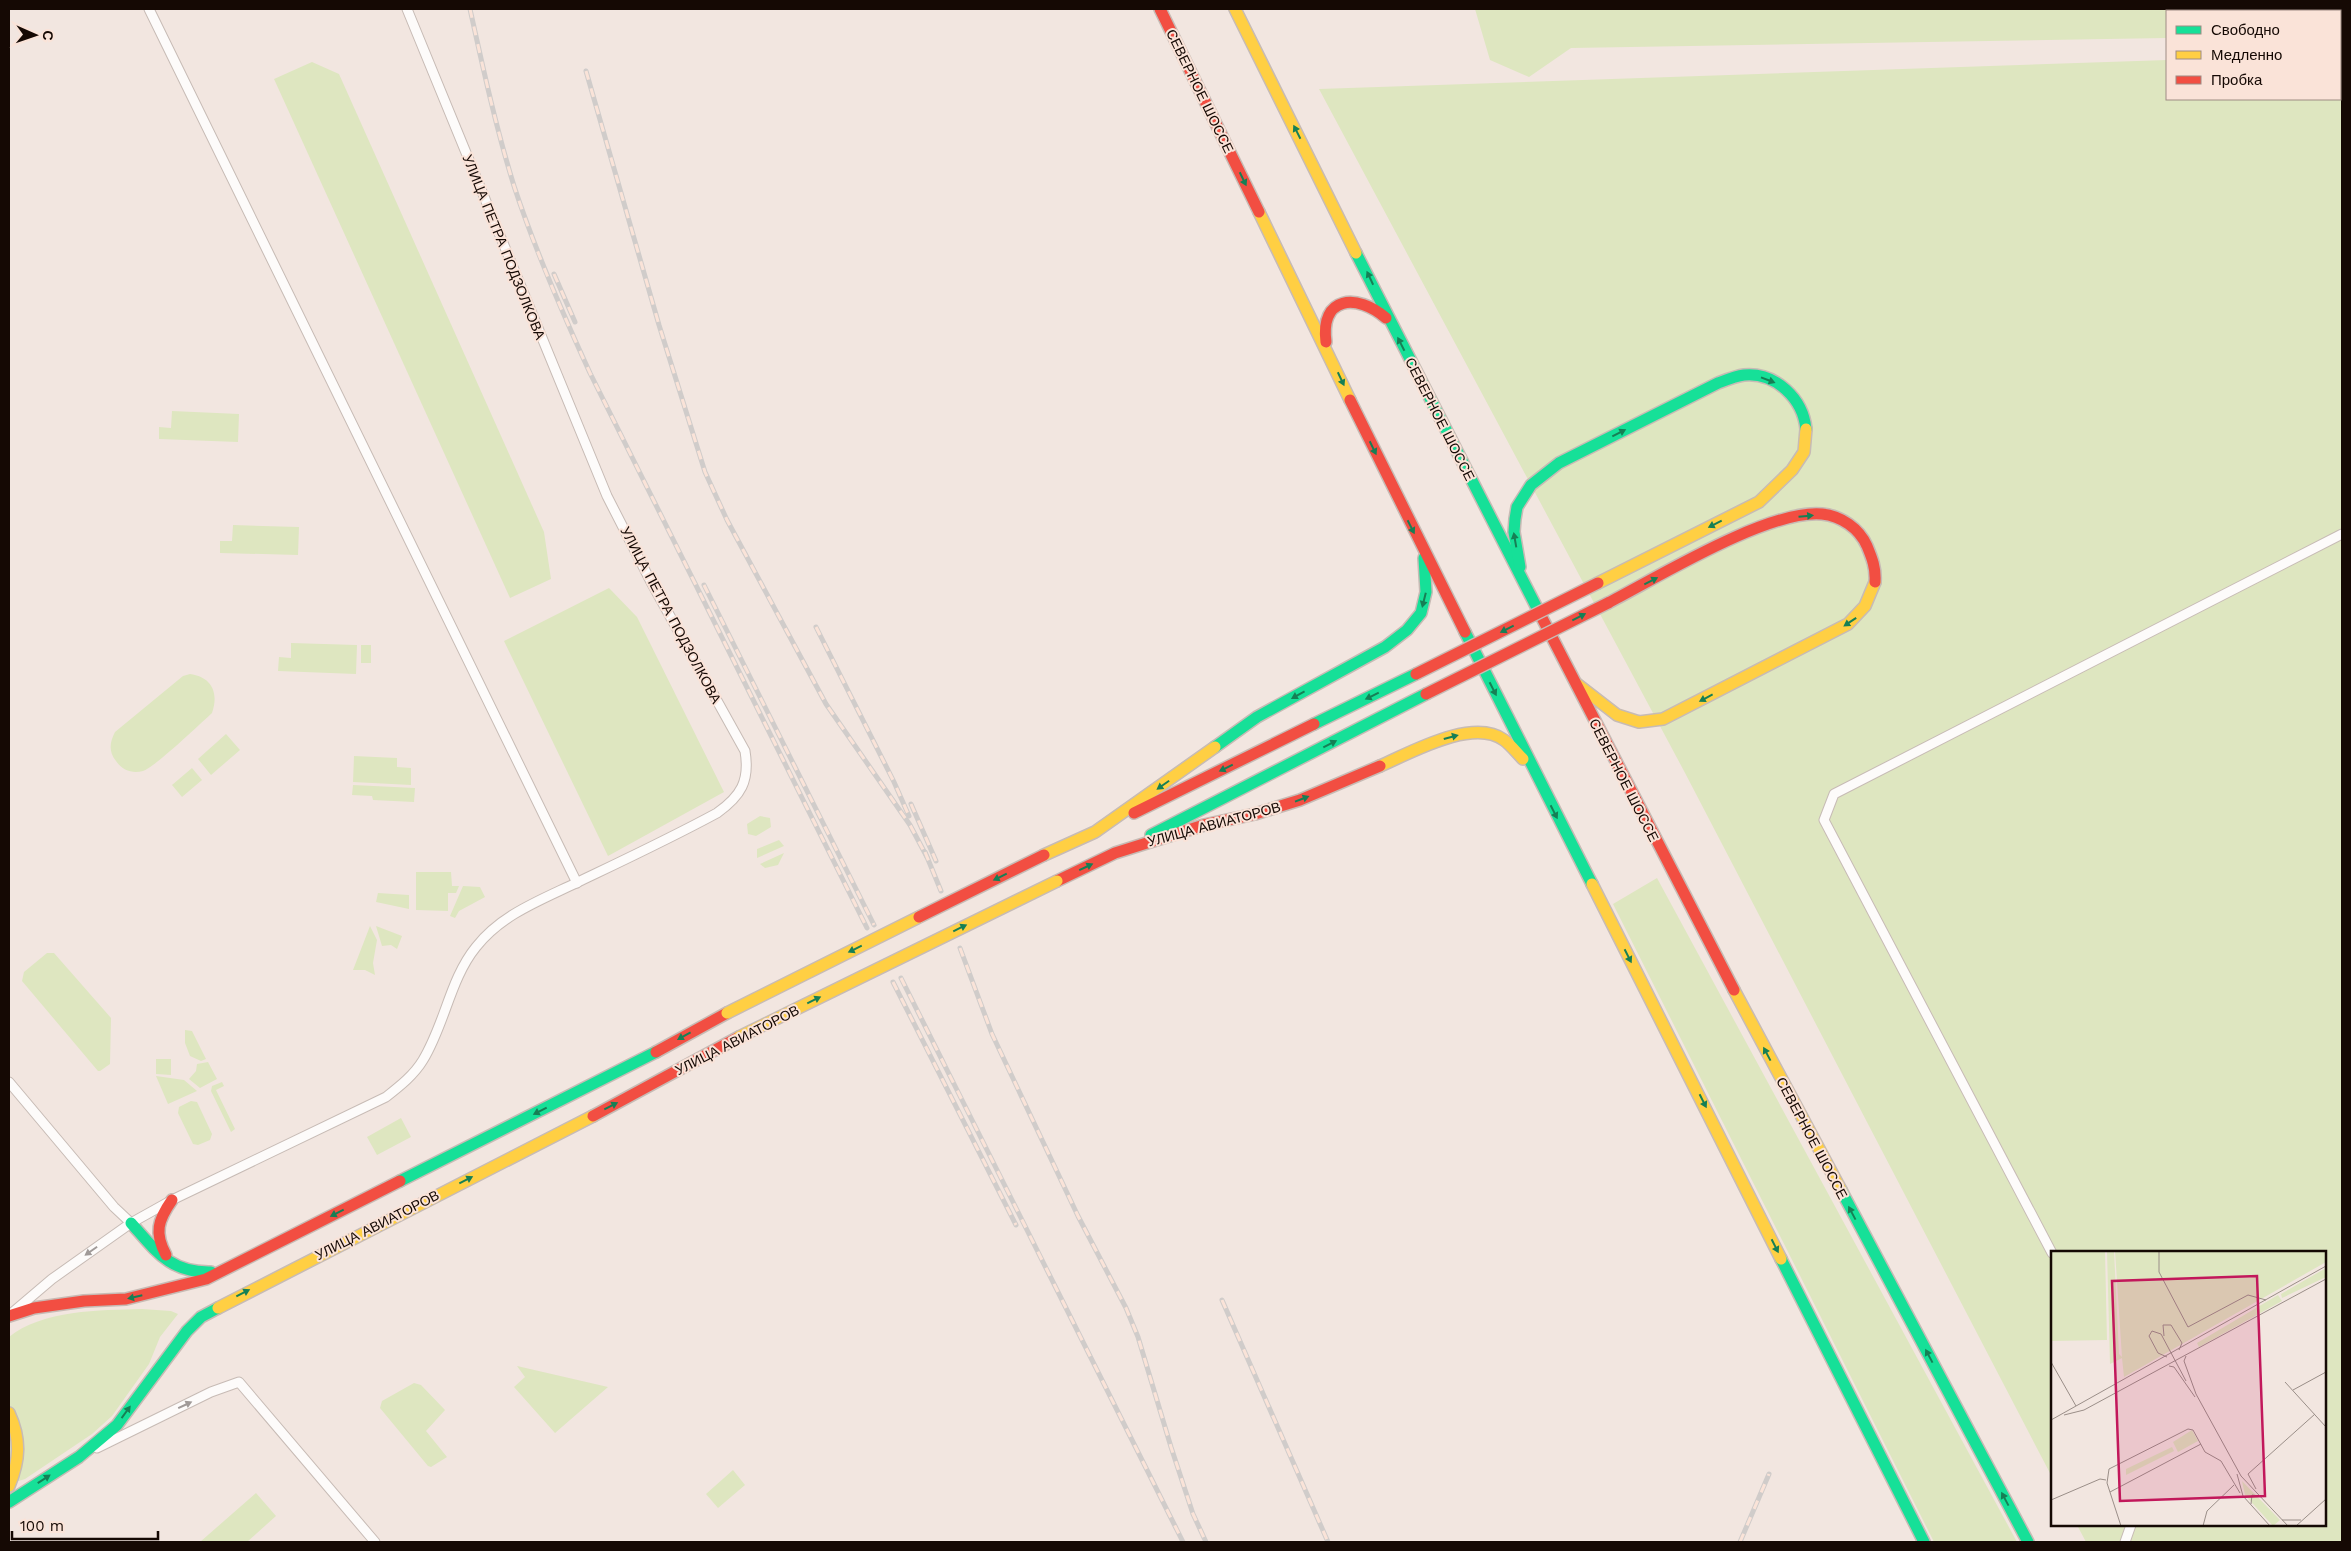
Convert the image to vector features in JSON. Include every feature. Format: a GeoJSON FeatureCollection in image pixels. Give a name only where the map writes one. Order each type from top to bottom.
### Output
{"type":"FeatureCollection","features":[{"type":"Feature","properties":{"kind":"main road","name":"СЕВЕРНОЕ ШОССЕ"},"geometry":{"type":"LineString","coordinates":[[1160,9],[1424,552],[1924,1542]]}},
{"type":"Feature","properties":{"kind":"main road","name":"СЕВЕРНОЕ ШОССЕ"},"geometry":{"type":"LineString","coordinates":[[1235,9],[1390,322],[1573,680],[1798,1112],[2028,1542]]}},
{"type":"Feature","properties":{"kind":"main road"},"geometry":{"type":"LineString","coordinates":[[1329,354],[1323,329],[1327,316],[1335,308],[1346,302],[1359,302],[1373,307],[1390,322]]}},
{"type":"Feature","properties":{"kind":"main road"},"geometry":{"type":"LineString","coordinates":[[1095,832],[1759,502],[1792,470],[1804,452],[1806,428],[1799,405],[1782,386],[1764,377],[1744,375],[1718,382],[1559,463],[1540,476],[1523,494],[1515,512],[1513,531],[1525,587]]}},
{"type":"Feature","properties":{"kind":"main road"},"geometry":{"type":"LineString","coordinates":[[1114,853],[1758,526],[1804,515],[1832,515],[1855,526],[1870,547],[1876,570],[1872,593],[1862,613],[1848,624],[1663,719],[1639,722],[1617,715],[1573,680]]}},
{"type":"Feature","properties":{"kind":"main road","name":"УЛИЦА АВИАТОРОВ"},"geometry":{"type":"LineString","coordinates":[[9,1316],[34,1308],[126,1299],[206,1279],[649,1056],[726,1012],[1044,855],[1095,832],[1257,717],[1385,647],[1407,630],[1421,613],[1426,592],[1424,552]]}},
{"type":"Feature","properties":{"kind":"main road","name":"УЛИЦА АВИАТОРОВ"},"geometry":{"type":"LineString","coordinates":[[9,1502],[78,1457],[117,1425],[186,1330],[201,1317],[633,1095],[739,1038],[1056,880],[1114,853],[1204,825],[1255,814],[1300,800],[1440,740],[1466,732],[1486,733],[1503,739],[1532,768]]}},
{"type":"Feature","properties":{"kind":"main road"},"geometry":{"type":"LineString","coordinates":[[172,1200],[161,1215],[157,1233],[159,1242],[172,1264]]}},
{"type":"Feature","properties":{"kind":"main road"},"geometry":{"type":"LineString","coordinates":[[131,1223],[160,1256],[179,1269],[195,1273],[225,1270]]}},
{"type":"Feature","properties":{"kind":"main road"},"geometry":{"type":"LineString","coordinates":[[9,1413],[19,1437],[18,1466],[9,1486]]}},
{"type":"Feature","properties":{"kind":"street"},"geometry":{"type":"LineString","coordinates":[[149,9],[577,883]]}},
{"type":"Feature","properties":{"kind":"street","name":"УЛИЦА ПЕТРА ПОДЗОЛКОВА"},"geometry":{"type":"LineString","coordinates":[[403,1084],[424,1060],[461,972],[475,947],[494,928],[508,917],[701,822],[728,805],[745,781],[747,766],[745,751],[651,582],[607,496],[407,9]]}},
{"type":"Feature","properties":{"kind":"street"},"geometry":{"type":"LineString","coordinates":[[2051,1251],[1824,820],[1834,794],[2342,534]]}},
{"type":"Feature","properties":{"kind":"street"},"geometry":{"type":"LineString","coordinates":[[9,1082],[114,1207],[131,1223]]}},
{"type":"Feature","properties":{"kind":"street","name":"УЛИЦА АВИАТОРОВ"},"geometry":{"type":"LineString","coordinates":[[9,1316],[52,1279],[131,1223],[172,1200],[386,1097],[403,1084]]}},
{"type":"Feature","properties":{"kind":"street"},"geometry":{"type":"LineString","coordinates":[[78,1457],[211,1392],[240,1382],[374,1542]]}},
{"type":"Feature","properties":{"kind":"street"},"geometry":{"type":"LineString","coordinates":[[2125,1542],[2131,1526]]}},
{"type":"Feature","properties":{"kind":"green space"},"geometry":{"type":"Polygon","coordinates":[[[1475,9],[2342,9],[2342,35],[2341,10],[2166,10],[2166,38],[1571,48],[1529,77],[1490,60],[1475,9]]]}},
{"type":"Feature","properties":{"kind":"green space"},"geometry":{"type":"Polygon","coordinates":[[[2342,54],[2342,1542],[2086,1542],[2078,1526],[2326,1526],[2326,1251],[2051,1251],[2051,1475],[1684,771],[1319,89],[2166,60],[2166,100],[2341,100],[2342,54]]]}},
{"type":"Feature","properties":{"kind":"green space"},"geometry":{"type":"Polygon","coordinates":[[[312,62],[339,74],[544,532],[551,579],[510,598],[274,79],[312,62]]]}},
{"type":"Feature","properties":{"kind":"green space"},"geometry":{"type":"Polygon","coordinates":[[[172,411],[239,414],[238,442],[159,439],[159,427],[171,428],[172,411]]]}},
{"type":"Feature","properties":{"kind":"green space"},"geometry":{"type":"Polygon","coordinates":[[[233,525],[299,527],[298,555],[220,553],[220,541],[232,541],[233,525]]]}},
{"type":"Feature","properties":{"kind":"green space"},"geometry":{"type":"Polygon","coordinates":[[[609,588],[637,617],[724,792],[608,856],[504,641],[609,588]]]}},
{"type":"Feature","properties":{"kind":"green space"},"geometry":{"type":"Polygon","coordinates":[[[291,643],[357,645],[356,674],[278,671],[279,657],[291,658],[291,643]]]}},
{"type":"Feature","properties":{"kind":"green space"},"geometry":{"type":"Polygon","coordinates":[[[361,645],[371,645],[371,663],[361,663],[361,645]]]}},
{"type":"Feature","properties":{"kind":"green space"},"geometry":{"type":"Polygon","coordinates":[[[190,674],[204,679],[212,687],[215,699],[212,713],[149,768],[135,772],[121,767],[113,757],[111,750],[111,743],[115,732],[183,676],[190,674]]]}},
{"type":"Feature","properties":{"kind":"green space"},"geometry":{"type":"Polygon","coordinates":[[[226,734],[240,750],[211,775],[198,759],[226,734]]]}},
{"type":"Feature","properties":{"kind":"green space"},"geometry":{"type":"Polygon","coordinates":[[[354,756],[397,758],[397,767],[411,768],[411,785],[353,782],[354,756]]]}},
{"type":"Feature","properties":{"kind":"green space"},"geometry":{"type":"Polygon","coordinates":[[[192,768],[202,780],[182,797],[172,785],[192,768]]]}},
{"type":"Feature","properties":{"kind":"green space"},"geometry":{"type":"Polygon","coordinates":[[[353,785],[415,788],[414,802],[373,800],[372,796],[352,795],[353,785]]]}},
{"type":"Feature","properties":{"kind":"green space"},"geometry":{"type":"Polygon","coordinates":[[[760,816],[770,818],[771,827],[756,836],[748,834],[747,824],[760,816]]]}},
{"type":"Feature","properties":{"kind":"green space"},"geometry":{"type":"Polygon","coordinates":[[[779,840],[784,846],[757,858],[757,849],[779,840]]]}},
{"type":"Feature","properties":{"kind":"green space"},"geometry":{"type":"Polygon","coordinates":[[[784,853],[778,865],[765,868],[760,864],[784,853]]]}},
{"type":"Feature","properties":{"kind":"green space"},"geometry":{"type":"Polygon","coordinates":[[[416,872],[451,872],[452,886],[459,886],[456,893],[448,893],[448,911],[416,910],[416,872]]]}},
{"type":"Feature","properties":{"kind":"green space"},"geometry":{"type":"Polygon","coordinates":[[[1657,878],[2017,1542],[1934,1542],[1613,904],[1657,878]]]}},
{"type":"Feature","properties":{"kind":"green space"},"geometry":{"type":"Polygon","coordinates":[[[463,886],[480,887],[485,897],[459,911],[455,918],[450,916],[463,886]]]}},
{"type":"Feature","properties":{"kind":"green space"},"geometry":{"type":"Polygon","coordinates":[[[378,893],[409,895],[409,909],[376,902],[378,893]]]}},
{"type":"Feature","properties":{"kind":"green space"},"geometry":{"type":"Polygon","coordinates":[[[370,926],[377,940],[373,963],[375,975],[365,970],[353,970],[370,926]]]}},
{"type":"Feature","properties":{"kind":"green space"},"geometry":{"type":"Polygon","coordinates":[[[376,926],[402,936],[397,949],[391,945],[382,946],[376,926]]]}},
{"type":"Feature","properties":{"kind":"green space"},"geometry":{"type":"Polygon","coordinates":[[[47,953],[54,953],[111,1018],[110,1064],[100,1071],[98,1071],[22,981],[24,972],[47,953]]]}},
{"type":"Feature","properties":{"kind":"green space"},"geometry":{"type":"Polygon","coordinates":[[[185,1030],[192,1031],[206,1059],[201,1061],[190,1056],[185,1043],[185,1030]]]}},
{"type":"Feature","properties":{"kind":"green space"},"geometry":{"type":"Polygon","coordinates":[[[156,1059],[171,1059],[171,1075],[156,1074],[156,1059]]]}},
{"type":"Feature","properties":{"kind":"green space"},"geometry":{"type":"Polygon","coordinates":[[[208,1062],[217,1079],[200,1088],[189,1079],[196,1071],[197,1064],[208,1062]]]}},
{"type":"Feature","properties":{"kind":"green space"},"geometry":{"type":"Polygon","coordinates":[[[156,1076],[184,1080],[197,1091],[168,1104],[156,1076]]]}},
{"type":"Feature","properties":{"kind":"green space"},"geometry":{"type":"Polygon","coordinates":[[[222,1082],[224,1086],[216,1090],[235,1129],[231,1132],[211,1091],[212,1086],[222,1082]]]}},
{"type":"Feature","properties":{"kind":"green space"},"geometry":{"type":"Polygon","coordinates":[[[191,1101],[197,1102],[212,1134],[210,1140],[198,1145],[193,1144],[178,1113],[179,1107],[191,1101]]]}},
{"type":"Feature","properties":{"kind":"green space"},"geometry":{"type":"Polygon","coordinates":[[[401,1118],[411,1137],[377,1155],[367,1137],[401,1118]]]}},
{"type":"Feature","properties":{"kind":"green space"},"geometry":{"type":"Polygon","coordinates":[[[142,1309],[171,1311],[178,1314],[160,1337],[149,1364],[112,1416],[92,1434],[25,1479],[9,1484],[9,1337],[22,1328],[38,1321],[72,1313],[142,1309]]]}},
{"type":"Feature","properties":{"kind":"green space"},"geometry":{"type":"Polygon","coordinates":[[[517,1366],[608,1387],[555,1433],[514,1387],[525,1377],[517,1366]]]}},
{"type":"Feature","properties":{"kind":"green space"},"geometry":{"type":"Polygon","coordinates":[[[414,1383],[421,1385],[445,1410],[426,1431],[447,1457],[431,1467],[428,1466],[380,1408],[382,1401],[414,1383]]]}},
{"type":"Feature","properties":{"kind":"green space"},"geometry":{"type":"Polygon","coordinates":[[[733,1470],[745,1485],[718,1508],[706,1494],[733,1470]]]}},
{"type":"Feature","properties":{"kind":"green space"},"geometry":{"type":"Polygon","coordinates":[[[256,1493],[276,1516],[247,1542],[200,1542],[256,1493]]]}},
{"type":"Feature","properties":{"kind":"railway"},"geometry":{"type":"LineString","coordinates":[[470,9],[507,164],[531,234],[559,304],[590,373],[867,928]]}},
{"type":"Feature","properties":{"kind":"railway"},"geometry":{"type":"LineString","coordinates":[[586,71],[659,325],[705,472],[727,520],[826,704],[910,825],[927,857]]}},
{"type":"Feature","properties":{"kind":"railway"},"geometry":{"type":"LineString","coordinates":[[554,274],[575,322]]}},
{"type":"Feature","properties":{"kind":"railway"},"geometry":{"type":"LineString","coordinates":[[704,585],[874,925]]}},
{"type":"Feature","properties":{"kind":"railway"},"geometry":{"type":"LineString","coordinates":[[816,627],[894,782],[909,816]]}},
{"type":"Feature","properties":{"kind":"railway"},"geometry":{"type":"LineString","coordinates":[[911,804],[936,861]]}},
{"type":"Feature","properties":{"kind":"railway"},"geometry":{"type":"LineString","coordinates":[[925,852],[941,891]]}},
{"type":"Feature","properties":{"kind":"railway"},"geometry":{"type":"LineString","coordinates":[[960,948],[992,1034],[1078,1216],[1126,1308],[1138,1337],[1193,1514],[1206,1542]]}},
{"type":"Feature","properties":{"kind":"railway"},"geometry":{"type":"LineString","coordinates":[[901,978],[1183,1542]]}},
{"type":"Feature","properties":{"kind":"railway"},"geometry":{"type":"LineString","coordinates":[[893,982],[1016,1225]]}},
{"type":"Feature","properties":{"kind":"railway"},"geometry":{"type":"LineString","coordinates":[[1222,1300],[1328,1542]]}},
{"type":"Feature","properties":{"kind":"railway"},"geometry":{"type":"LineString","coordinates":[[1740,1542],[1769,1474]]}},
{"type":"Feature","properties":{"kind":"traffic: fast"},"geometry":{"type":"LineString","coordinates":[[1356,253],[1540,614]]}},
{"type":"Feature","properties":{"kind":"traffic: fast"},"geometry":{"type":"LineString","coordinates":[[1520,567],[1514,532],[1515,519],[1517,507],[1531,485],[1559,463],[1718,383],[1744,375],[1756,375],[1777,383],[1794,398],[1800,407],[1806,429]]}},
{"type":"Feature","properties":{"kind":"traffic: fast"},"geometry":{"type":"LineString","coordinates":[[1215,747],[1257,717],[1385,647],[1407,630],[1421,613],[1426,592],[1424,558]]}},
{"type":"Feature","properties":{"kind":"traffic: fast"},"geometry":{"type":"LineString","coordinates":[[1465,632],[1592,884]]}},
{"type":"Feature","properties":{"kind":"traffic: fast"},"geometry":{"type":"LineString","coordinates":[[1314,724],[1416,674]]}},
{"type":"Feature","properties":{"kind":"traffic: fast"},"geometry":{"type":"LineString","coordinates":[[1151,835],[1426,694]]}},
{"type":"Feature","properties":{"kind":"traffic: fast"},"geometry":{"type":"LineString","coordinates":[[400,1181],[656,1052]]}},
{"type":"Feature","properties":{"kind":"traffic: fast"},"geometry":{"type":"LineString","coordinates":[[1841,1190],[2028,1542]]}},
{"type":"Feature","properties":{"kind":"traffic: fast"},"geometry":{"type":"LineString","coordinates":[[131,1223],[156,1251],[174,1264],[185,1269],[211,1272]]}},
{"type":"Feature","properties":{"kind":"traffic: fast"},"geometry":{"type":"LineString","coordinates":[[1781,1259],[1924,1542]]}},
{"type":"Feature","properties":{"kind":"traffic: fast"},"geometry":{"type":"LineString","coordinates":[[9,1502],[79,1457],[117,1425],[187,1331],[201,1317],[218,1308]]}},
{"type":"Feature","properties":{"kind":"traffic: slow"},"geometry":{"type":"LineString","coordinates":[[1235,9],[1356,253]]}},
{"type":"Feature","properties":{"kind":"traffic: slow"},"geometry":{"type":"LineString","coordinates":[[1259,212],[1350,400]]}},
{"type":"Feature","properties":{"kind":"traffic: slow"},"geometry":{"type":"LineString","coordinates":[[1598,583],[1759,502],[1792,470],[1804,452],[1806,429]]}},
{"type":"Feature","properties":{"kind":"traffic: slow"},"geometry":{"type":"LineString","coordinates":[[1577,684],[1617,715],[1639,722],[1663,719],[1848,624],[1865,606],[1875,582]]}},
{"type":"Feature","properties":{"kind":"traffic: slow"},"geometry":{"type":"LineString","coordinates":[[1380,766],[1424,746],[1459,735],[1476,733],[1491,734],[1504,740],[1523,759]]}},
{"type":"Feature","properties":{"kind":"traffic: slow"},"geometry":{"type":"LineString","coordinates":[[1044,855],[1095,832],[1215,747]]}},
{"type":"Feature","properties":{"kind":"traffic: slow"},"geometry":{"type":"LineString","coordinates":[[739,1037],[1057,881]]}},
{"type":"Feature","properties":{"kind":"traffic: slow"},"geometry":{"type":"LineString","coordinates":[[1592,884],[1781,1259]]}},
{"type":"Feature","properties":{"kind":"traffic: slow"},"geometry":{"type":"LineString","coordinates":[[727,1013],[919,917]]}},
{"type":"Feature","properties":{"kind":"traffic: slow"},"geometry":{"type":"LineString","coordinates":[[1734,990],[1841,1190]]}},
{"type":"Feature","properties":{"kind":"traffic: slow"},"geometry":{"type":"LineString","coordinates":[[218,1308],[593,1116]]}},
{"type":"Feature","properties":{"kind":"traffic: slow"},"geometry":{"type":"LineString","coordinates":[[9,1413],[16,1432],[18,1450],[9,1486]]}},
{"type":"Feature","properties":{"kind":"traffic: jam"},"geometry":{"type":"LineString","coordinates":[[1160,9],[1259,212]]}},
{"type":"Feature","properties":{"kind":"traffic: jam"},"geometry":{"type":"LineString","coordinates":[[1326,342],[1326,327],[1329,315],[1343,303],[1353,302],[1364,305],[1386,318]]}},
{"type":"Feature","properties":{"kind":"traffic: jam"},"geometry":{"type":"LineString","coordinates":[[1350,400],[1465,632]]}},
{"type":"Feature","properties":{"kind":"traffic: jam"},"geometry":{"type":"LineString","coordinates":[[1608,603],[1684,562],[1744,533],[1773,522],[1800,515],[1829,515],[1842,520],[1854,528],[1867,546],[1874,568],[1875,582]]}},
{"type":"Feature","properties":{"kind":"traffic: jam"},"geometry":{"type":"LineString","coordinates":[[1416,674],[1598,583]]}},
{"type":"Feature","properties":{"kind":"traffic: jam"},"geometry":{"type":"LineString","coordinates":[[1426,694],[1608,603]]}},
{"type":"Feature","properties":{"kind":"traffic: jam"},"geometry":{"type":"LineString","coordinates":[[1540,614],[1734,990]]}},
{"type":"Feature","properties":{"kind":"traffic: jam"},"geometry":{"type":"LineString","coordinates":[[1134,813],[1314,724]]}},
{"type":"Feature","properties":{"kind":"traffic: jam"},"geometry":{"type":"LineString","coordinates":[[1057,881],[1115,853],[1204,825],[1255,814],[1300,800],[1380,766]]}},
{"type":"Feature","properties":{"kind":"traffic: jam"},"geometry":{"type":"LineString","coordinates":[[919,917],[1044,855]]}},
{"type":"Feature","properties":{"kind":"traffic: jam"},"geometry":{"type":"LineString","coordinates":[[656,1052],[727,1013]]}},
{"type":"Feature","properties":{"kind":"traffic: jam"},"geometry":{"type":"LineString","coordinates":[[593,1116],[739,1037]]}},
{"type":"Feature","properties":{"kind":"traffic: jam"},"geometry":{"type":"LineString","coordinates":[[9,1316],[34,1308],[84,1301],[126,1299],[206,1279],[400,1181]]}},
{"type":"Feature","properties":{"kind":"traffic: jam"},"geometry":{"type":"LineString","coordinates":[[166,1255],[160,1240],[159,1227],[163,1214],[172,1200]]}}]}
